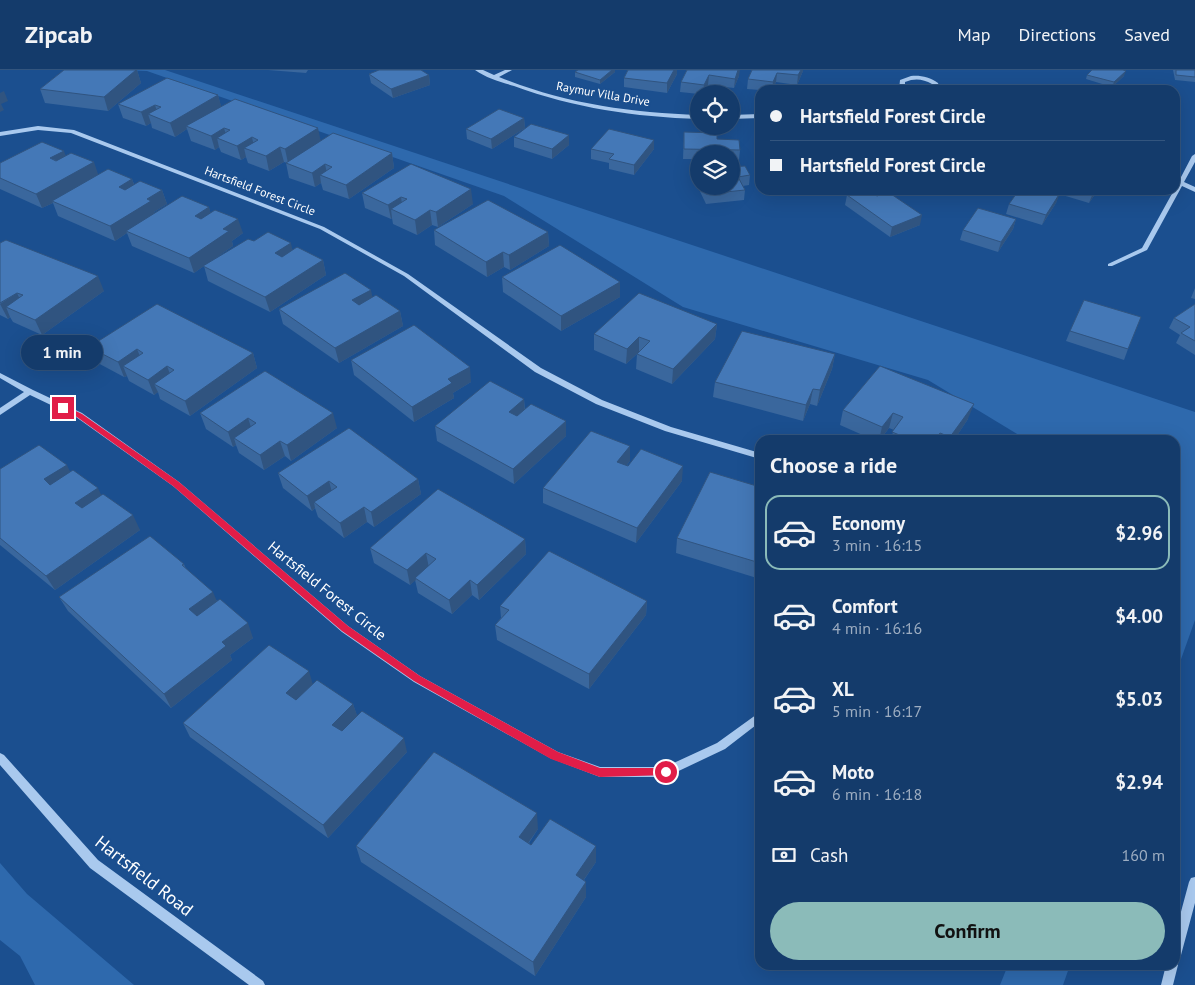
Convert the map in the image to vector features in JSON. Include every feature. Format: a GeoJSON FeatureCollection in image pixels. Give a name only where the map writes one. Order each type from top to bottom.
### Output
{"type":"FeatureCollection","features":[{"type":"Feature","properties":{"kind":"street","name":"Raymur Villa Drive"},"geometry":{"type":"LineString","coordinates":[[478,70],[519,88],[561,100],[598,108],[642,114],[690,117]]}},
{"type":"Feature","properties":{"kind":"street"},"geometry":{"type":"LineString","coordinates":[[494,77],[509,70]]}},
{"type":"Feature","properties":{"kind":"street"},"geometry":{"type":"LineString","coordinates":[[902,85],[902,81],[912,76],[927,78],[936,85]]}},
{"type":"Feature","properties":{"kind":"street"},"geometry":{"type":"LineString","coordinates":[[740,117],[755,116]]}},
{"type":"Feature","properties":{"kind":"street","name":"Hartsfield Forest Circle"},"geometry":{"type":"LineString","coordinates":[[0,134],[38,128],[72,131],[322,228],[406,275],[538,370],[599,402],[668,429],[755,455]]}},
{"type":"Feature","properties":{"kind":"street"},"geometry":{"type":"LineString","coordinates":[[1180,178],[1195,156]]}},
{"type":"Feature","properties":{"kind":"street"},"geometry":{"type":"LineString","coordinates":[[1180,180],[1195,182]]}},
{"type":"Feature","properties":{"kind":"street"},"geometry":{"type":"LineString","coordinates":[[1180,181],[1195,190]]}},
{"type":"Feature","properties":{"kind":"street"},"geometry":{"type":"LineString","coordinates":[[1110,264],[1146,250],[1172,195]]}},
{"type":"Feature","properties":{"kind":"street","name":"Hartsfield Forest Circle"},"geometry":{"type":"LineString","coordinates":[[0,375],[30,392],[79,415],[176,484],[345,628],[409,673],[554,756],[600,772],[666,772],[721,746],[755,720]]}},
{"type":"Feature","properties":{"kind":"street"},"geometry":{"type":"LineString","coordinates":[[0,412],[30,392]]}},
{"type":"Feature","properties":{"kind":"street","name":"Hartsfield Road"},"geometry":{"type":"LineString","coordinates":[[0,758],[94,864],[258,984]]}},
{"type":"Feature","properties":{"kind":"street"},"geometry":{"type":"LineString","coordinates":[[1180,937],[1195,882]]}},
{"type":"Feature","properties":{"kind":"street"},"geometry":{"type":"LineString","coordinates":[[1167,985],[1171,970]]}},
{"type":"Feature","properties":{"kind":"shaded area"},"geometry":{"type":"Polygon","coordinates":[[[120,70],[165,70],[1195,412],[1195,620],[1180,662],[1180,435],[1019,435],[928,380],[683,307],[504,196],[147,71],[120,70]]]}},
{"type":"Feature","properties":{"kind":"shaded area"},"geometry":{"type":"Polygon","coordinates":[[[0,863],[27,894],[134,985],[35,985],[20,956],[0,940],[0,863]]]}},
{"type":"Feature","properties":{"kind":"shaded area"},"geometry":{"type":"Polygon","coordinates":[[[1006,970],[1068,970],[1063,985],[1000,985],[1006,970]]]}},
{"type":"Feature","properties":{"kind":"building"},"geometry":{"type":"Polygon","coordinates":[[[64,70],[136,70],[104,97],[40,89],[64,70]]]}},
{"type":"Feature","properties":{"kind":"building"},"geometry":{"type":"Polygon","coordinates":[[[379,70],[421,70],[429,75],[391,89],[369,74],[379,70]]]}},
{"type":"Feature","properties":{"kind":"building"},"geometry":{"type":"Polygon","coordinates":[[[578,70],[612,70],[600,80],[575,72],[578,70]]]}},
{"type":"Feature","properties":{"kind":"building"},"geometry":{"type":"Polygon","coordinates":[[[628,70],[674,70],[667,83],[624,78],[628,70]]]}},
{"type":"Feature","properties":{"kind":"building"},"geometry":{"type":"Polygon","coordinates":[[[687,70],[738,70],[735,79],[709,75],[704,85],[681,82],[687,70]]]}},
{"type":"Feature","properties":{"kind":"building"},"geometry":{"type":"Polygon","coordinates":[[[752,70],[801,70],[798,75],[777,73],[773,82],[748,79],[752,70]]]}},
{"type":"Feature","properties":{"kind":"building"},"geometry":{"type":"Polygon","coordinates":[[[1092,70],[1126,71],[1114,82],[1087,75],[1092,70]]]}},
{"type":"Feature","properties":{"kind":"building"},"geometry":{"type":"Polygon","coordinates":[[[1176,70],[1195,70],[1195,77],[1176,75],[1176,70]]]}},
{"type":"Feature","properties":{"kind":"building"},"geometry":{"type":"Polygon","coordinates":[[[167,78],[218,95],[170,123],[148,114],[161,107],[155,105],[141,112],[118,104],[167,78]]]}},
{"type":"Feature","properties":{"kind":"building"},"geometry":{"type":"Polygon","coordinates":[[[235,99],[318,128],[285,149],[280,147],[266,156],[244,148],[258,140],[252,137],[237,146],[217,138],[230,130],[224,128],[211,136],[186,126],[235,99]]]}},
{"type":"Feature","properties":{"kind":"building"},"geometry":{"type":"Polygon","coordinates":[[[499,109],[524,118],[491,139],[466,129],[499,109]]]}},
{"type":"Feature","properties":{"kind":"building"},"geometry":{"type":"Polygon","coordinates":[[[531,124],[569,135],[552,149],[514,137],[531,124]]]}},
{"type":"Feature","properties":{"kind":"building"},"geometry":{"type":"Polygon","coordinates":[[[609,129],[654,140],[634,165],[609,159],[614,154],[591,149],[609,129]]]}},
{"type":"Feature","properties":{"kind":"building"},"geometry":{"type":"Polygon","coordinates":[[[684,132],[690,132],[690,135],[717,135],[717,139],[739,140],[740,145],[690,145],[690,149],[684,149],[684,132]]]}},
{"type":"Feature","properties":{"kind":"building"},"geometry":{"type":"Polygon","coordinates":[[[333,133],[392,153],[346,185],[320,175],[332,167],[325,164],[312,173],[286,163],[333,133]]]}},
{"type":"Feature","properties":{"kind":"building"},"geometry":{"type":"Polygon","coordinates":[[[42,142],[64,151],[50,158],[56,161],[71,153],[94,162],[36,194],[0,178],[0,163],[42,142]]]}},
{"type":"Feature","properties":{"kind":"building"},"geometry":{"type":"Polygon","coordinates":[[[411,164],[471,189],[436,212],[430,210],[415,220],[391,209],[407,199],[401,197],[388,205],[362,193],[411,164]]]}},
{"type":"Feature","properties":{"kind":"building"},"geometry":{"type":"Polygon","coordinates":[[[740,166],[745,166],[750,175],[740,177],[740,166]]]}},
{"type":"Feature","properties":{"kind":"building"},"geometry":{"type":"Polygon","coordinates":[[[108,169],[132,179],[119,187],[125,190],[140,181],[162,190],[147,199],[151,201],[110,226],[52,201],[108,169]]]}},
{"type":"Feature","properties":{"kind":"building"},"geometry":{"type":"Polygon","coordinates":[[[740,181],[745,190],[740,191],[740,181]]]}},
{"type":"Feature","properties":{"kind":"building"},"geometry":{"type":"Polygon","coordinates":[[[847,195],[892,195],[922,215],[892,227],[847,195]]]}},
{"type":"Feature","properties":{"kind":"building"},"geometry":{"type":"Polygon","coordinates":[[[1015,195],[1059,195],[1046,215],[1009,204],[1015,195]]]}},
{"type":"Feature","properties":{"kind":"building"},"geometry":{"type":"Polygon","coordinates":[[[182,196],[209,207],[195,216],[201,219],[215,210],[238,219],[223,229],[229,231],[189,258],[126,231],[182,196]]]}},
{"type":"Feature","properties":{"kind":"building"},"geometry":{"type":"Polygon","coordinates":[[[488,200],[548,232],[509,255],[503,252],[486,262],[434,230],[488,200]]]}},
{"type":"Feature","properties":{"kind":"building"},"geometry":{"type":"Polygon","coordinates":[[[978,208],[1016,219],[1001,242],[963,230],[978,208]]]}},
{"type":"Feature","properties":{"kind":"building"},"geometry":{"type":"Polygon","coordinates":[[[268,232],[291,243],[275,253],[282,257],[297,247],[323,260],[265,297],[203,266],[248,239],[254,241],[268,232]]]}},
{"type":"Feature","properties":{"kind":"building"},"geometry":{"type":"Polygon","coordinates":[[[6,240],[98,276],[35,320],[6,307],[23,295],[17,293],[0,303],[0,243],[6,240]]]}},
{"type":"Feature","properties":{"kind":"building"},"geometry":{"type":"Polygon","coordinates":[[[560,245],[620,282],[561,316],[502,277],[560,245]]]}},
{"type":"Feature","properties":{"kind":"building"},"geometry":{"type":"Polygon","coordinates":[[[345,273],[371,290],[352,300],[359,305],[376,295],[400,311],[335,348],[279,309],[345,273]]]}},
{"type":"Feature","properties":{"kind":"building"},"geometry":{"type":"Polygon","coordinates":[[[639,293],[717,324],[673,369],[637,354],[650,341],[639,337],[627,349],[594,334],[639,293]]]}},
{"type":"Feature","properties":{"kind":"building"},"geometry":{"type":"Polygon","coordinates":[[[1084,300],[1141,317],[1128,349],[1070,331],[1084,300]]]}},
{"type":"Feature","properties":{"kind":"building"},"geometry":{"type":"Polygon","coordinates":[[[157,304],[253,353],[185,401],[154,384],[174,370],[167,366],[148,380],[123,366],[143,353],[137,349],[118,362],[89,347],[157,304]]]}},
{"type":"Feature","properties":{"kind":"building"},"geometry":{"type":"Polygon","coordinates":[[[1195,304],[1195,341],[1181,333],[1190,327],[1174,318],[1195,304]]]}},
{"type":"Feature","properties":{"kind":"building"},"geometry":{"type":"Polygon","coordinates":[[[414,325],[470,367],[448,379],[452,383],[412,407],[351,360],[414,325]]]}},
{"type":"Feature","properties":{"kind":"building"},"geometry":{"type":"Polygon","coordinates":[[[742,331],[835,354],[820,390],[813,389],[806,405],[715,382],[742,331]]]}},
{"type":"Feature","properties":{"kind":"building"},"geometry":{"type":"Polygon","coordinates":[[[880,366],[974,404],[951,435],[940,433],[939,435],[900,435],[892,432],[903,417],[893,413],[882,427],[843,410],[880,366]]]}},
{"type":"Feature","properties":{"kind":"building"},"geometry":{"type":"Polygon","coordinates":[[[265,371],[333,413],[287,445],[280,441],[260,455],[234,438],[256,423],[248,418],[228,432],[200,413],[265,371]]]}},
{"type":"Feature","properties":{"kind":"building"},"geometry":{"type":"Polygon","coordinates":[[[490,381],[524,399],[509,412],[517,416],[531,404],[566,421],[513,469],[435,426],[490,381]]]}},
{"type":"Feature","properties":{"kind":"building"},"geometry":{"type":"Polygon","coordinates":[[[349,428],[418,479],[371,512],[364,507],[340,523],[314,502],[337,487],[329,481],[307,496],[278,473],[349,428]]]}},
{"type":"Feature","properties":{"kind":"building"},"geometry":{"type":"Polygon","coordinates":[[[591,431],[630,446],[617,462],[628,466],[641,449],[683,466],[637,528],[543,488],[591,431]]]}},
{"type":"Feature","properties":{"kind":"building"},"geometry":{"type":"Polygon","coordinates":[[[39,445],[67,465],[44,479],[50,485],[73,470],[98,488],[75,503],[82,508],[103,494],[133,515],[46,576],[0,538],[0,469],[39,445]]]}},
{"type":"Feature","properties":{"kind":"building"},"geometry":{"type":"Polygon","coordinates":[[[710,472],[755,486],[755,561],[677,538],[710,472]]]}},
{"type":"Feature","properties":{"kind":"building"},"geometry":{"type":"Polygon","coordinates":[[[438,489],[525,539],[477,585],[470,580],[449,600],[415,578],[436,559],[426,553],[407,570],[370,548],[438,489]]]}},
{"type":"Feature","properties":{"kind":"building"},"geometry":{"type":"Polygon","coordinates":[[[150,536],[184,564],[182,565],[213,592],[189,609],[197,616],[220,599],[248,623],[222,642],[226,646],[164,694],[59,597],[150,536]]]}},
{"type":"Feature","properties":{"kind":"building"},"geometry":{"type":"Polygon","coordinates":[[[549,551],[647,601],[589,674],[495,625],[509,610],[500,606],[549,551]]]}},
{"type":"Feature","properties":{"kind":"building"},"geometry":{"type":"Polygon","coordinates":[[[269,645],[309,671],[286,693],[296,700],[317,680],[353,704],[332,725],[342,731],[362,711],[404,738],[323,825],[183,723],[269,645]]]}},
{"type":"Feature","properties":{"kind":"building"},"geometry":{"type":"Polygon","coordinates":[[[434,752],[537,813],[519,837],[531,845],[550,819],[596,846],[576,875],[586,882],[533,962],[356,846],[434,752]]]}},
{"type":"Feature","properties":{"kind":"route"},"geometry":{"type":"LineString","coordinates":[[63,408],[79,415],[176,484],[345,628],[417,679],[554,756],[600,772],[666,772]]}}]}
